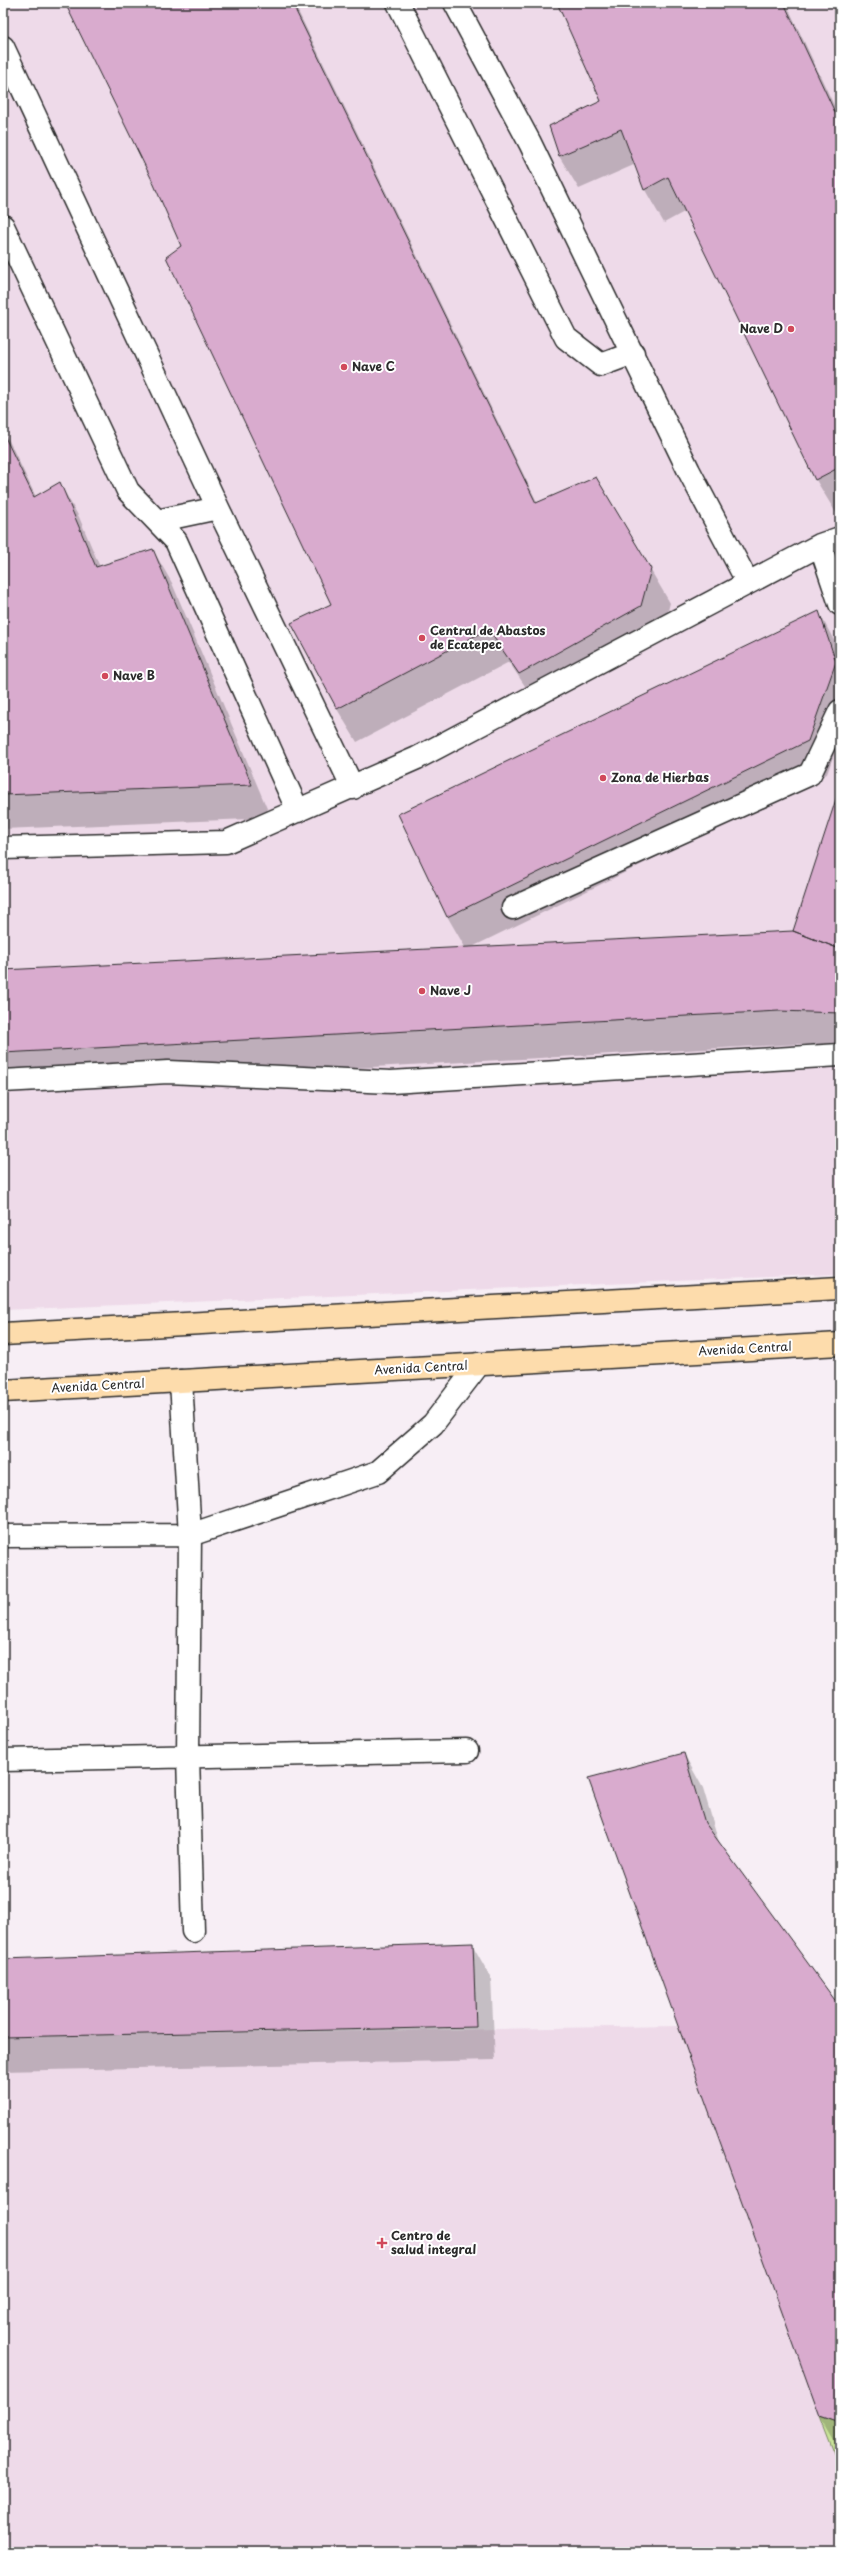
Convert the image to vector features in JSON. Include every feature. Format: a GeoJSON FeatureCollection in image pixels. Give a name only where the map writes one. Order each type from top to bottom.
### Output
{"type":"FeatureCollection","features":[{"type":"Feature","properties":{"kind":"highway"},"geometry":{"type":"LineString","coordinates":[[3,1334],[840,1288]]}},
{"type":"Feature","properties":{"kind":"highway","name":"Avenida Central"},"geometry":{"type":"LineString","coordinates":[[3,1391],[840,1344]]}},
{"type":"Feature","properties":{"kind":"lane"},"geometry":{"type":"LineString","coordinates":[[398,3],[566,338],[601,365],[633,353]]}},
{"type":"Feature","properties":{"kind":"lane"},"geometry":{"type":"LineString","coordinates":[[455,3],[530,143],[689,471],[748,583]]}},
{"type":"Feature","properties":{"kind":"lane"},"geometry":{"type":"LineString","coordinates":[[3,46],[218,508],[353,788]]}},
{"type":"Feature","properties":{"kind":"lane"},"geometry":{"type":"LineString","coordinates":[[3,226],[128,491],[176,541],[298,811]]}},
{"type":"Feature","properties":{"kind":"lane"},"geometry":{"type":"LineString","coordinates":[[157,521],[218,508]]}},
{"type":"Feature","properties":{"kind":"lane"},"geometry":{"type":"LineString","coordinates":[[3,848],[226,842],[353,788],[417,758],[820,545],[840,538]]}},
{"type":"Feature","properties":{"kind":"lane"},"geometry":{"type":"LineString","coordinates":[[820,545],[840,604]]}},
{"type":"Feature","properties":{"kind":"lane"},"geometry":{"type":"LineString","coordinates":[[513,908],[810,774],[840,711]]}},
{"type":"Feature","properties":{"kind":"lane"},"geometry":{"type":"LineString","coordinates":[[3,1081],[168,1072],[391,1082],[840,1055]]}},
{"type":"Feature","properties":{"kind":"lane"},"geometry":{"type":"LineString","coordinates":[[3,1536],[190,1535],[378,1472],[434,1424],[479,1364]]}},
{"type":"Feature","properties":{"kind":"lane"},"geometry":{"type":"LineString","coordinates":[[181,1381],[190,1535],[188,1756],[193,1931]]}},
{"type":"Feature","properties":{"kind":"lane"},"geometry":{"type":"LineString","coordinates":[[3,1760],[467,1751]]}},
{"type":"Feature","properties":{"kind":"shaded area","name":"Central de Abastos de Ecatepec"},"geometry":{"type":"Polygon","coordinates":[[[3,3],[840,3],[840,1274],[3,1310],[3,3]]]}},
{"type":"Feature","properties":{"kind":"shaded area","name":"Centro de salud integral"},"geometry":{"type":"Polygon","coordinates":[[[678,2026],[840,2450],[840,2552],[3,2552],[3,2037],[678,2026]]]}},
{"type":"Feature","properties":{"kind":"green space"},"geometry":{"type":"Polygon","coordinates":[[[820,2417],[840,2424],[840,2469],[820,2417]]]}},
{"type":"Feature","properties":{"kind":"building","name":"Nave C"},"geometry":{"type":"Polygon","coordinates":[[[65,3],[292,3],[536,503],[596,477],[651,569],[641,606],[519,674],[488,629],[337,709],[291,623],[331,604],[166,257],[181,246],[152,180],[65,3]]]}},
{"type":"Feature","properties":{"kind":"building","name":"Nave D"},"geometry":{"type":"Polygon","coordinates":[[[557,3],[784,3],[840,123],[840,467],[815,480],[668,177],[644,190],[621,129],[559,156],[549,126],[601,101],[557,3]]]}},
{"type":"Feature","properties":{"kind":"building","name":"Nave B"},"geometry":{"type":"Polygon","coordinates":[[[3,433],[34,497],[60,482],[96,567],[153,549],[252,785],[3,795],[3,433]]]}},
{"type":"Feature","properties":{"kind":"building","name":"Zona de Hierbas"},"geometry":{"type":"Polygon","coordinates":[[[819,611],[836,662],[808,741],[447,917],[398,814],[819,611]]]}},
{"type":"Feature","properties":{"kind":"building"},"geometry":{"type":"Polygon","coordinates":[[[840,787],[840,949],[793,931],[840,787]]]}},
{"type":"Feature","properties":{"kind":"building","name":"Nave J"},"geometry":{"type":"Polygon","coordinates":[[[793,931],[840,949],[840,1013],[779,1011],[3,1053],[3,970],[793,931]]]}},
{"type":"Feature","properties":{"kind":"building"},"geometry":{"type":"Polygon","coordinates":[[[684,1753],[705,1823],[840,2007],[840,2424],[820,2417],[588,1778],[684,1753]]]}},
{"type":"Feature","properties":{"kind":"building"},"geometry":{"type":"Polygon","coordinates":[[[473,1943],[476,2027],[3,2037],[3,1959],[473,1943]]]}},
{"type":"Feature","properties":{"kind":"place","name":"Nave D"},"geometry":{"type":"Point","coordinates":[791,329]}},
{"type":"Feature","properties":{"kind":"place","name":"Nave C"},"geometry":{"type":"Point","coordinates":[344,367]}},
{"type":"Feature","properties":{"kind":"place","name":"Central de Abastos de Ecatepec"},"geometry":{"type":"Point","coordinates":[422,638]}},
{"type":"Feature","properties":{"kind":"place","name":"Nave B"},"geometry":{"type":"Point","coordinates":[105,676]}},
{"type":"Feature","properties":{"kind":"place","name":"Zona de Hierbas"},"geometry":{"type":"Point","coordinates":[603,778]}},
{"type":"Feature","properties":{"kind":"place","name":"Nave J"},"geometry":{"type":"Point","coordinates":[422,991]}},
{"type":"Feature","properties":{"kind":"place","name":"Centro de salud integral"},"geometry":{"type":"Point","coordinates":[382,2243]}}]}
